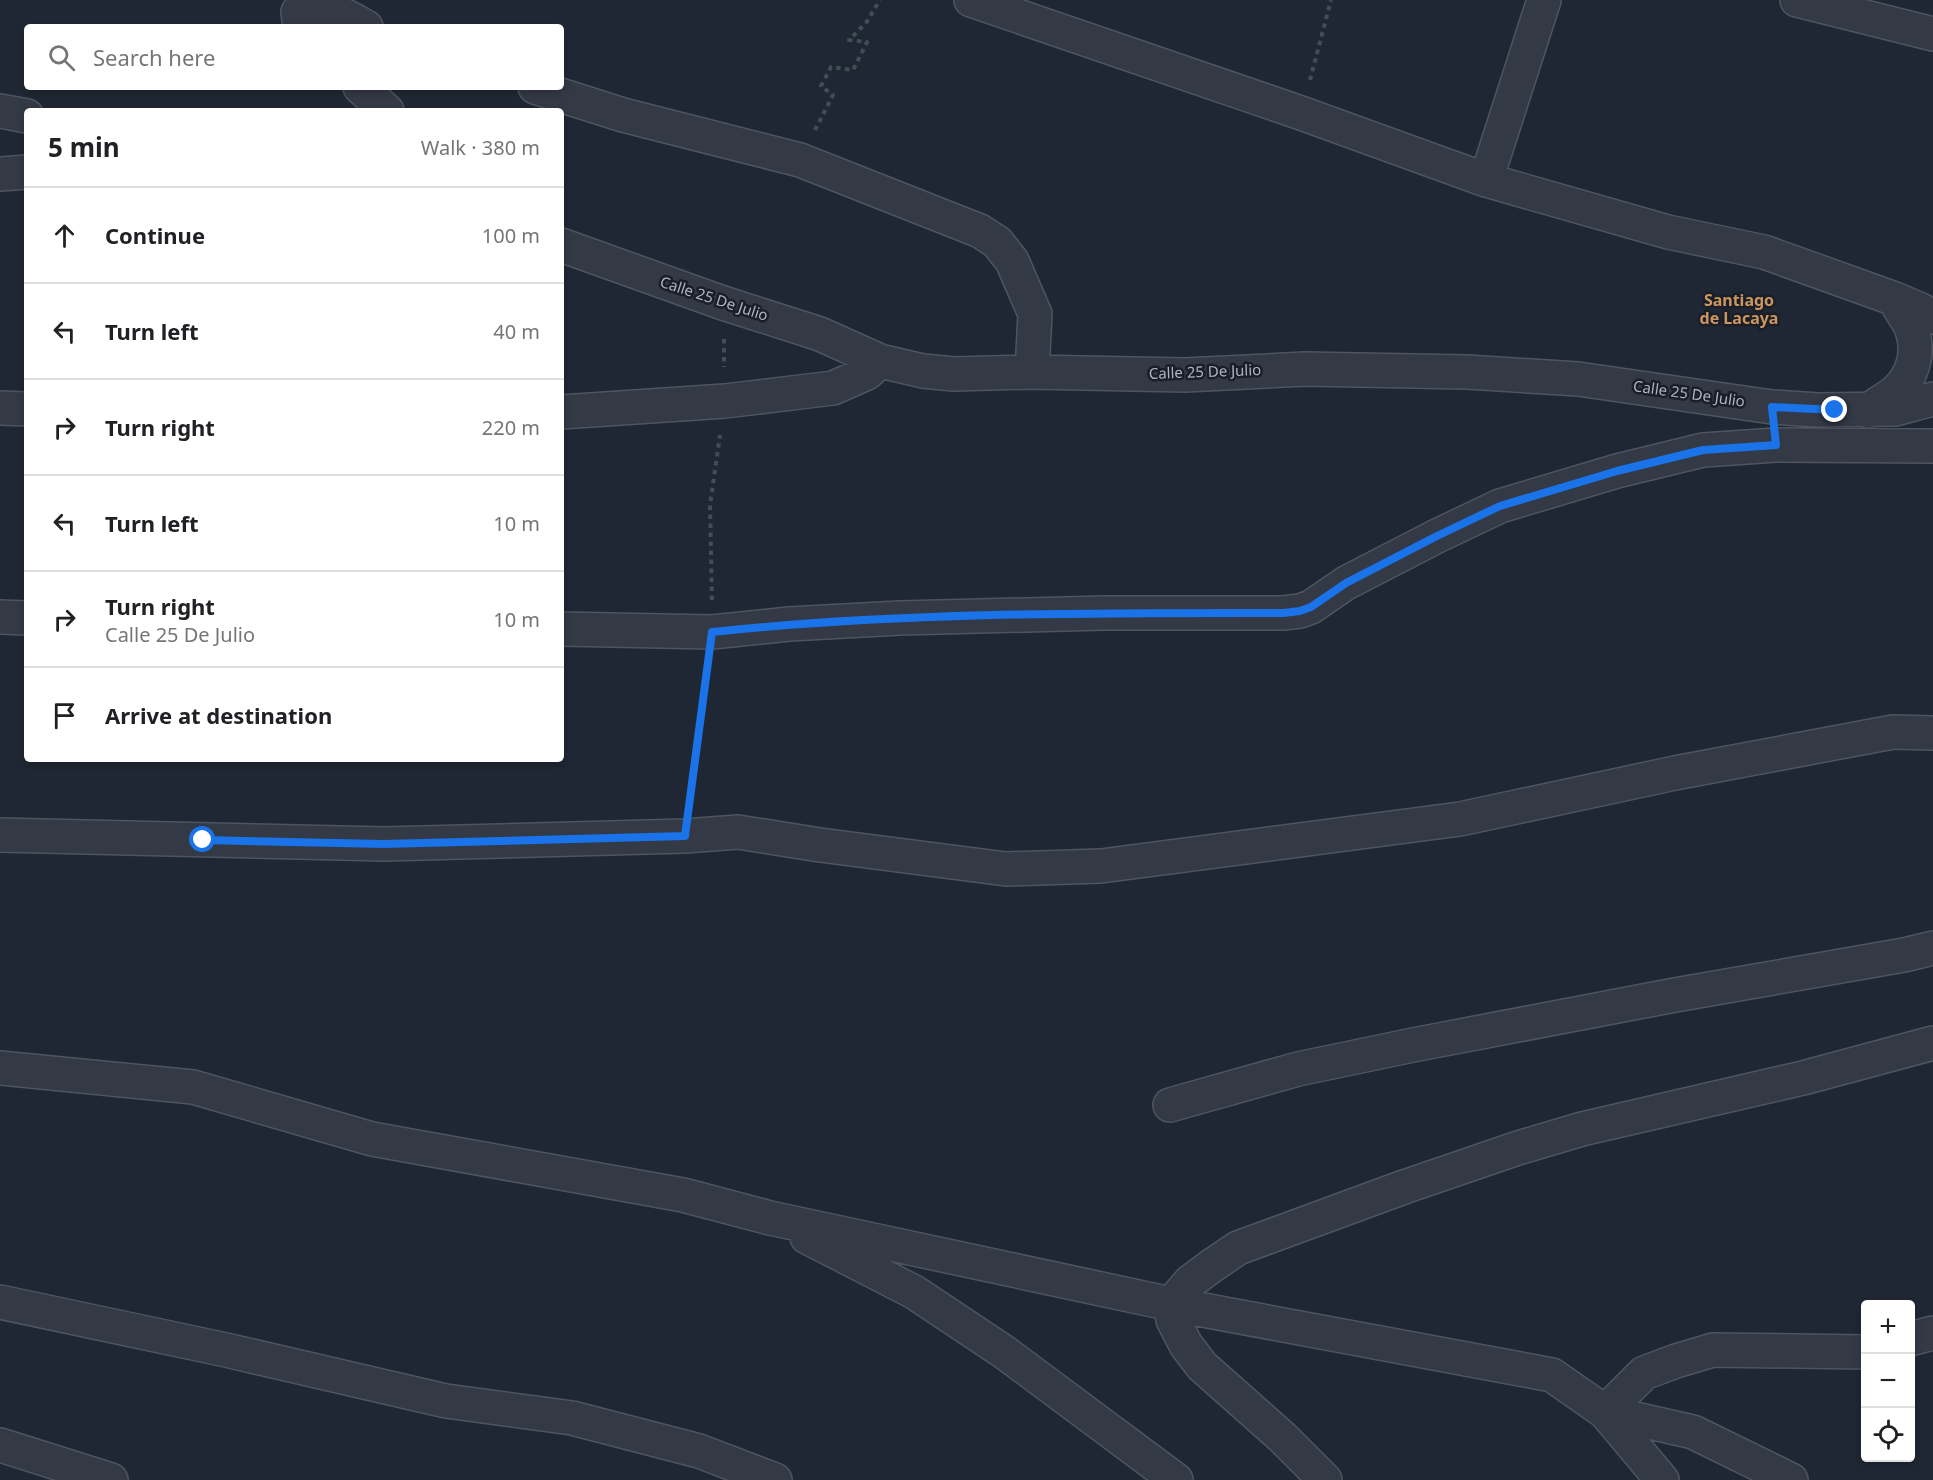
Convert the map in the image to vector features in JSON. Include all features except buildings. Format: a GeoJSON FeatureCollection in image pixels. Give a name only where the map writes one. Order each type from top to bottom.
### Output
{"type":"FeatureCollection","features":[{"type":"Feature","properties":{"kind":"street"},"geometry":{"type":"LineString","coordinates":[[971,0],[1301,112],[1486,180],[1668,232],[1764,252],[1894,299],[1933,317]]}},
{"type":"Feature","properties":{"kind":"street"},"geometry":{"type":"LineString","coordinates":[[1486,180],[1544,0]]}},
{"type":"Feature","properties":{"kind":"street"},"geometry":{"type":"LineString","coordinates":[[1797,0],[1933,34]]}},
{"type":"Feature","properties":{"kind":"street"},"geometry":{"type":"LineString","coordinates":[[300,24],[298,12],[308,5],[318,5],[339,11],[361,24]]}},
{"type":"Feature","properties":{"kind":"street"},"geometry":{"type":"LineString","coordinates":[[363,90],[384,108]]}},
{"type":"Feature","properties":{"kind":"street"},"geometry":{"type":"LineString","coordinates":[[544,90],[623,115],[800,160],[980,231],[997,242],[1012,261],[1035,314],[1032,372]]}},
{"type":"Feature","properties":{"kind":"street"},"geometry":{"type":"LineString","coordinates":[[0,111],[24,115]]}},
{"type":"Feature","properties":{"kind":"street"},"geometry":{"type":"LineString","coordinates":[[0,174],[24,172]]}},
{"type":"Feature","properties":{"kind":"street","name":"Calle 25 De Julio"},"geometry":{"type":"LineString","coordinates":[[564,246],[723,303],[820,334],[880,361],[923,371],[954,374],[1032,372],[1185,375],[1305,369],[1467,372],[1578,379],[1772,407],[1868,411],[1894,409],[1933,399]]}},
{"type":"Feature","properties":{"kind":"street"},"geometry":{"type":"LineString","coordinates":[[1868,411],[1903,384],[1915,357],[1916,348],[1911,328],[1894,299]]}},
{"type":"Feature","properties":{"kind":"street"},"geometry":{"type":"LineString","coordinates":[[564,412],[725,400],[833,388],[867,373],[880,361]]}},
{"type":"Feature","properties":{"kind":"street"},"geometry":{"type":"LineString","coordinates":[[1772,407],[1776,445]]}},
{"type":"Feature","properties":{"kind":"street"},"geometry":{"type":"LineString","coordinates":[[0,408],[24,409]]}},
{"type":"Feature","properties":{"kind":"street"},"geometry":{"type":"LineString","coordinates":[[564,629],[712,632],[789,624],[900,618],[1300,611],[1322,601],[1346,583],[1500,506],[1607,474],[1703,450],[1776,445],[1933,446]]}},
{"type":"Feature","properties":{"kind":"street"},"geometry":{"type":"LineString","coordinates":[[0,617],[24,618]]}},
{"type":"Feature","properties":{"kind":"street"},"geometry":{"type":"LineString","coordinates":[[0,835],[384,844],[685,836],[738,832],[1006,869],[1101,866],[1460,819],[1675,773],[1893,732],[1933,733]]}},
{"type":"Feature","properties":{"kind":"street"},"geometry":{"type":"LineString","coordinates":[[1170,1105],[1298,1069],[1402,1047],[1933,948]]}},
{"type":"Feature","properties":{"kind":"street"},"geometry":{"type":"LineString","coordinates":[[1325,1480],[1282,1437],[1202,1366],[1186,1345],[1173,1320],[1171,1304],[1190,1282],[1210,1266],[1238,1248],[1508,1151],[1582,1129],[1803,1078],[1933,1044]]}},
{"type":"Feature","properties":{"kind":"street"},"geometry":{"type":"LineString","coordinates":[[0,1068],[193,1087],[372,1139],[682,1195],[770,1218],[1171,1304],[1552,1375],[1605,1412],[1662,1480]]}},
{"type":"Feature","properties":{"kind":"street"},"geometry":{"type":"LineString","coordinates":[[770,1218],[914,1292],[1004,1352],[1176,1480]]}},
{"type":"Feature","properties":{"kind":"street"},"geometry":{"type":"LineString","coordinates":[[0,1302],[446,1401],[572,1418],[699,1451],[775,1480]]}},
{"type":"Feature","properties":{"kind":"street"},"geometry":{"type":"LineString","coordinates":[[1915,1338],[1933,1333]]}},
{"type":"Feature","properties":{"kind":"street"},"geometry":{"type":"LineString","coordinates":[[1605,1412],[1644,1373],[1713,1350],[1861,1352]]}},
{"type":"Feature","properties":{"kind":"street"},"geometry":{"type":"LineString","coordinates":[[1605,1412],[1693,1432],[1791,1480]]}},
{"type":"Feature","properties":{"kind":"street"},"geometry":{"type":"LineString","coordinates":[[0,1445],[111,1480]]}},
{"type":"Feature","properties":{"kind":"path"},"geometry":{"type":"LineString","coordinates":[[800,160],[833,95],[821,86],[831,67],[853,70],[867,42],[849,40],[866,23],[880,0]]}},
{"type":"Feature","properties":{"kind":"path"},"geometry":{"type":"LineString","coordinates":[[1301,112],[1331,0]]}},
{"type":"Feature","properties":{"kind":"path"},"geometry":{"type":"LineString","coordinates":[[685,836],[712,632],[710,505],[725,400],[723,303]]}},
{"type":"Feature","properties":{"kind":"district","name":"Santiago de Lacaya"},"geometry":{"type":"Point","coordinates":[1739,309]}},
{"type":"Feature","properties":{"kind":"route"},"geometry":{"type":"LineString","coordinates":[[203,840],[384,844],[685,836],[712,632],[789,624],[900,618],[1300,611],[1322,601],[1346,583],[1500,506],[1617,471],[1703,450],[1776,445],[1772,407],[1835,410]]}}]}
